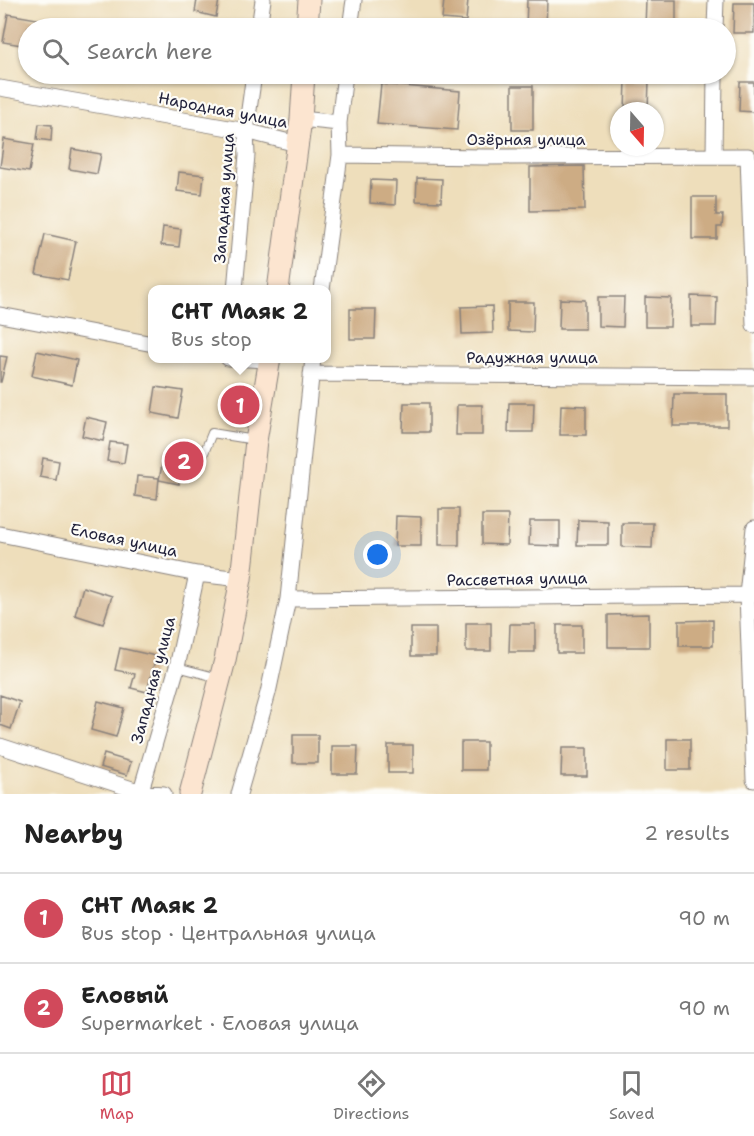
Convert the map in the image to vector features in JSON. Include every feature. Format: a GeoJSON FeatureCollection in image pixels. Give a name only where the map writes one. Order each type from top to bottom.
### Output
{"type":"FeatureCollection","features":[{"type":"Feature","properties":{"kind":"street"},"geometry":{"type":"LineString","coordinates":[[260,18],[263,0]]}},
{"type":"Feature","properties":{"kind":"street"},"geometry":{"type":"LineString","coordinates":[[308,18],[309,0]]}},
{"type":"Feature","properties":{"kind":"street"},"geometry":{"type":"LineString","coordinates":[[351,18],[354,0]]}},
{"type":"Feature","properties":{"kind":"street"},"geometry":{"type":"LineString","coordinates":[[715,18],[716,0]]}},
{"type":"Feature","properties":{"kind":"street","name":"Западная улица"},"geometry":{"type":"LineString","coordinates":[[235,285],[247,155],[246,131],[253,84]]}},
{"type":"Feature","properties":{"kind":"street"},"geometry":{"type":"LineString","coordinates":[[279,285],[301,119],[303,84]]}},
{"type":"Feature","properties":{"kind":"street"},"geometry":{"type":"LineString","coordinates":[[323,285],[340,155],[339,123],[344,84]]}},
{"type":"Feature","properties":{"kind":"street"},"geometry":{"type":"LineString","coordinates":[[714,156],[715,84]]}},
{"type":"Feature","properties":{"kind":"street","name":"Народная улица"},"geometry":{"type":"LineString","coordinates":[[0,88],[246,131],[297,144]]}},
{"type":"Feature","properties":{"kind":"street"},"geometry":{"type":"LineString","coordinates":[[301,119],[339,123]]}},
{"type":"Feature","properties":{"kind":"street","name":"Озёрная улица"},"geometry":{"type":"LineString","coordinates":[[340,155],[748,156],[754,325]]}},
{"type":"Feature","properties":{"kind":"street"},"geometry":{"type":"LineString","coordinates":[[0,315],[148,343]]}},
{"type":"Feature","properties":{"kind":"street"},"geometry":{"type":"LineString","coordinates":[[190,794],[221,678],[241,579],[256,441],[268,363]]}},
{"type":"Feature","properties":{"kind":"street"},"geometry":{"type":"LineString","coordinates":[[239,794],[268,693],[288,599],[312,366]]}},
{"type":"Feature","properties":{"kind":"street","name":"Радужная улица"},"geometry":{"type":"LineString","coordinates":[[312,366],[754,377]]}},
{"type":"Feature","properties":{"kind":"street"},"geometry":{"type":"LineString","coordinates":[[754,528],[747,595],[754,780]]}},
{"type":"Feature","properties":{"kind":"street","name":"Еловая улица"},"geometry":{"type":"LineString","coordinates":[[0,534],[197,574],[241,579]]}},
{"type":"Feature","properties":{"kind":"street","name":"Западная улица"},"geometry":{"type":"LineString","coordinates":[[140,793],[177,667],[197,574]]}},
{"type":"Feature","properties":{"kind":"street","name":"Рассветная улица"},"geometry":{"type":"LineString","coordinates":[[288,599],[747,595]]}},
{"type":"Feature","properties":{"kind":"street"},"geometry":{"type":"LineString","coordinates":[[0,746],[140,793],[164,794]]}},
{"type":"Feature","properties":{"kind":"lane"},"geometry":{"type":"LineString","coordinates":[[200,463],[212,433],[256,441]]}},
{"type":"Feature","properties":{"kind":"lane"},"geometry":{"type":"LineString","coordinates":[[177,667],[221,678]]}},
{"type":"Feature","properties":{"kind":"building"},"geometry":{"type":"Polygon","coordinates":[[[197,0],[219,0],[216,17],[195,12],[197,0]]]}},
{"type":"Feature","properties":{"kind":"building"},"geometry":{"type":"Polygon","coordinates":[[[444,0],[468,0],[466,18],[442,18],[444,0]]]}},
{"type":"Feature","properties":{"kind":"building"},"geometry":{"type":"Polygon","coordinates":[[[527,0],[547,0],[546,18],[526,18],[527,0]]]}},
{"type":"Feature","properties":{"kind":"building"},"geometry":{"type":"Polygon","coordinates":[[[646,0],[676,0],[676,18],[645,18],[646,0]]]}},
{"type":"Feature","properties":{"kind":"building"},"geometry":{"type":"Polygon","coordinates":[[[734,3],[754,3],[754,33],[736,33],[736,18],[734,18],[734,3]]]}},
{"type":"Feature","properties":{"kind":"building"},"geometry":{"type":"Polygon","coordinates":[[[8,14],[31,18],[18,18],[18,44],[3,42],[8,14]]]}},
{"type":"Feature","properties":{"kind":"building"},"geometry":{"type":"Polygon","coordinates":[[[740,82],[754,82],[754,112],[739,111],[740,82]]]}},
{"type":"Feature","properties":{"kind":"building"},"geometry":{"type":"Polygon","coordinates":[[[381,84],[460,91],[457,130],[377,124],[381,84]]]}},
{"type":"Feature","properties":{"kind":"building"},"geometry":{"type":"Polygon","coordinates":[[[626,84],[649,84],[648,102],[625,102],[626,84]]]}},
{"type":"Feature","properties":{"kind":"building"},"geometry":{"type":"Polygon","coordinates":[[[512,86],[533,86],[533,130],[512,130],[512,86]]]}},
{"type":"Feature","properties":{"kind":"building"},"geometry":{"type":"Polygon","coordinates":[[[39,124],[52,125],[51,141],[37,139],[39,124]]]}},
{"type":"Feature","properties":{"kind":"building"},"geometry":{"type":"Polygon","coordinates":[[[4,139],[34,144],[29,172],[0,167],[4,139]]]}},
{"type":"Feature","properties":{"kind":"building"},"geometry":{"type":"Polygon","coordinates":[[[72,149],[101,154],[97,174],[69,169],[72,149]]]}},
{"type":"Feature","properties":{"kind":"building"},"geometry":{"type":"Polygon","coordinates":[[[584,166],[585,210],[530,211],[530,167],[584,166]]]}},
{"type":"Feature","properties":{"kind":"building"},"geometry":{"type":"Polygon","coordinates":[[[179,172],[204,175],[202,194],[177,191],[179,172]]]}},
{"type":"Feature","properties":{"kind":"building"},"geometry":{"type":"Polygon","coordinates":[[[417,178],[442,179],[441,202],[416,201],[417,178]]]}},
{"type":"Feature","properties":{"kind":"building"},"geometry":{"type":"Polygon","coordinates":[[[371,180],[396,181],[395,205],[370,203],[371,180]]]}},
{"type":"Feature","properties":{"kind":"building"},"geometry":{"type":"Polygon","coordinates":[[[692,197],[716,197],[716,215],[723,215],[722,227],[717,227],[717,239],[692,239],[692,197]]]}},
{"type":"Feature","properties":{"kind":"building"},"geometry":{"type":"Polygon","coordinates":[[[163,227],[181,229],[179,247],[161,245],[163,227]]]}},
{"type":"Feature","properties":{"kind":"building"},"geometry":{"type":"Polygon","coordinates":[[[45,234],[76,241],[68,280],[36,274],[45,234]]]}},
{"type":"Feature","properties":{"kind":"building"},"geometry":{"type":"Polygon","coordinates":[[[691,296],[717,297],[716,326],[691,326],[691,296]]]}},
{"type":"Feature","properties":{"kind":"building"},"geometry":{"type":"Polygon","coordinates":[[[598,297],[624,297],[623,327],[598,326],[598,297]]]}},
{"type":"Feature","properties":{"kind":"building"},"geometry":{"type":"Polygon","coordinates":[[[645,297],[671,298],[670,327],[645,327],[645,297]]]}},
{"type":"Feature","properties":{"kind":"building"},"geometry":{"type":"Polygon","coordinates":[[[560,299],[585,300],[585,329],[559,329],[560,299]]]}},
{"type":"Feature","properties":{"kind":"building"},"geometry":{"type":"Polygon","coordinates":[[[508,302],[534,302],[533,332],[508,331],[508,302]]]}},
{"type":"Feature","properties":{"kind":"building"},"geometry":{"type":"Polygon","coordinates":[[[492,306],[493,333],[462,334],[461,307],[492,306]]]}},
{"type":"Feature","properties":{"kind":"building"},"geometry":{"type":"Polygon","coordinates":[[[350,309],[376,309],[375,339],[350,339],[350,309]]]}},
{"type":"Feature","properties":{"kind":"building"},"geometry":{"type":"Polygon","coordinates":[[[37,351],[77,360],[72,385],[32,376],[37,351]]]}},
{"type":"Feature","properties":{"kind":"building"},"geometry":{"type":"Polygon","coordinates":[[[0,356],[7,357],[1,382],[0,382],[0,356]]]}},
{"type":"Feature","properties":{"kind":"building"},"geometry":{"type":"Polygon","coordinates":[[[156,387],[183,391],[178,418],[152,413],[156,387]]]}},
{"type":"Feature","properties":{"kind":"building"},"geometry":{"type":"Polygon","coordinates":[[[674,394],[727,394],[727,426],[673,426],[674,394]]]}},
{"type":"Feature","properties":{"kind":"building"},"geometry":{"type":"Polygon","coordinates":[[[404,403],[429,403],[429,432],[403,432],[404,403]]]}},
{"type":"Feature","properties":{"kind":"building"},"geometry":{"type":"Polygon","coordinates":[[[509,403],[534,403],[533,432],[508,432],[509,403]]]}},
{"type":"Feature","properties":{"kind":"building"},"geometry":{"type":"Polygon","coordinates":[[[457,405],[482,405],[482,435],[456,435],[457,405]]]}},
{"type":"Feature","properties":{"kind":"building"},"geometry":{"type":"Polygon","coordinates":[[[561,405],[586,406],[586,435],[560,435],[561,405]]]}},
{"type":"Feature","properties":{"kind":"building"},"geometry":{"type":"Polygon","coordinates":[[[86,417],[107,422],[103,441],[82,436],[86,417]]]}},
{"type":"Feature","properties":{"kind":"building"},"geometry":{"type":"Polygon","coordinates":[[[110,442],[127,444],[124,463],[107,461],[110,442]]]}},
{"type":"Feature","properties":{"kind":"building"},"geometry":{"type":"Polygon","coordinates":[[[165,450],[185,453],[179,484],[159,480],[165,450]]]}},
{"type":"Feature","properties":{"kind":"building"},"geometry":{"type":"Polygon","coordinates":[[[43,458],[59,461],[56,480],[40,477],[43,458]]]}},
{"type":"Feature","properties":{"kind":"building"},"geometry":{"type":"Polygon","coordinates":[[[137,476],[159,478],[157,499],[135,496],[137,476]]]}},
{"type":"Feature","properties":{"kind":"building"},"geometry":{"type":"Polygon","coordinates":[[[439,509],[459,509],[459,545],[439,545],[439,509]]]}},
{"type":"Feature","properties":{"kind":"building"},"geometry":{"type":"Polygon","coordinates":[[[482,515],[508,515],[507,545],[482,544],[482,515]]]}},
{"type":"Feature","properties":{"kind":"building"},"geometry":{"type":"Polygon","coordinates":[[[396,516],[421,517],[421,546],[395,546],[396,516]]]}},
{"type":"Feature","properties":{"kind":"building"},"geometry":{"type":"Polygon","coordinates":[[[578,520],[608,521],[608,545],[577,545],[578,520]]]}},
{"type":"Feature","properties":{"kind":"building"},"geometry":{"type":"Polygon","coordinates":[[[530,521],[560,521],[560,546],[529,545],[530,521]]]}},
{"type":"Feature","properties":{"kind":"building"},"geometry":{"type":"Polygon","coordinates":[[[622,523],[653,523],[652,548],[622,547],[622,523]]]}},
{"type":"Feature","properties":{"kind":"building"},"geometry":{"type":"Polygon","coordinates":[[[83,587],[112,596],[103,624],[75,615],[83,587]]]}},
{"type":"Feature","properties":{"kind":"building"},"geometry":{"type":"Polygon","coordinates":[[[649,614],[649,647],[608,647],[608,615],[649,614]]]}},
{"type":"Feature","properties":{"kind":"building"},"geometry":{"type":"Polygon","coordinates":[[[713,620],[713,646],[679,646],[679,621],[713,620]]]}},
{"type":"Feature","properties":{"kind":"building"},"geometry":{"type":"Polygon","coordinates":[[[466,623],[491,623],[491,651],[466,651],[466,623]]]}},
{"type":"Feature","properties":{"kind":"building"},"geometry":{"type":"Polygon","coordinates":[[[510,624],[535,624],[535,652],[509,652],[510,624]]]}},
{"type":"Feature","properties":{"kind":"building"},"geometry":{"type":"Polygon","coordinates":[[[557,625],[582,625],[582,653],[557,653],[557,625]]]}},
{"type":"Feature","properties":{"kind":"building"},"geometry":{"type":"Polygon","coordinates":[[[411,628],[436,628],[436,656],[411,656],[411,628]]]}},
{"type":"Feature","properties":{"kind":"building"},"geometry":{"type":"Polygon","coordinates":[[[120,648],[156,656],[147,692],[131,688],[135,674],[115,670],[120,648]]]}},
{"type":"Feature","properties":{"kind":"building"},"geometry":{"type":"Polygon","coordinates":[[[0,695],[20,702],[11,729],[0,725],[0,695]]]}},
{"type":"Feature","properties":{"kind":"building"},"geometry":{"type":"Polygon","coordinates":[[[98,701],[124,708],[116,737],[91,730],[98,701]]]}},
{"type":"Feature","properties":{"kind":"building"},"geometry":{"type":"Polygon","coordinates":[[[293,735],[318,735],[318,763],[293,763],[293,735]]]}},
{"type":"Feature","properties":{"kind":"building"},"geometry":{"type":"Polygon","coordinates":[[[667,739],[690,739],[690,770],[667,770],[667,739]]]}},
{"type":"Feature","properties":{"kind":"building"},"geometry":{"type":"Polygon","coordinates":[[[461,742],[486,742],[486,770],[461,770],[461,742]]]}},
{"type":"Feature","properties":{"kind":"building"},"geometry":{"type":"Polygon","coordinates":[[[388,745],[413,745],[413,773],[388,773],[388,745]]]}},
{"type":"Feature","properties":{"kind":"building"},"geometry":{"type":"Polygon","coordinates":[[[332,746],[358,746],[357,774],[332,774],[332,746]]]}},
{"type":"Feature","properties":{"kind":"building"},"geometry":{"type":"Polygon","coordinates":[[[562,748],[587,748],[587,776],[561,776],[562,748]]]}},
{"type":"Feature","properties":{"kind":"building"},"geometry":{"type":"Polygon","coordinates":[[[104,754],[131,762],[127,775],[100,767],[104,754]]]}},
{"type":"Feature","properties":{"kind":"place","name":"СНТ Маяк 2"},"geometry":{"type":"Point","coordinates":[240,405]}},
{"type":"Feature","properties":{"kind":"place","name":"Еловый"},"geometry":{"type":"Point","coordinates":[184,461]}}]}
